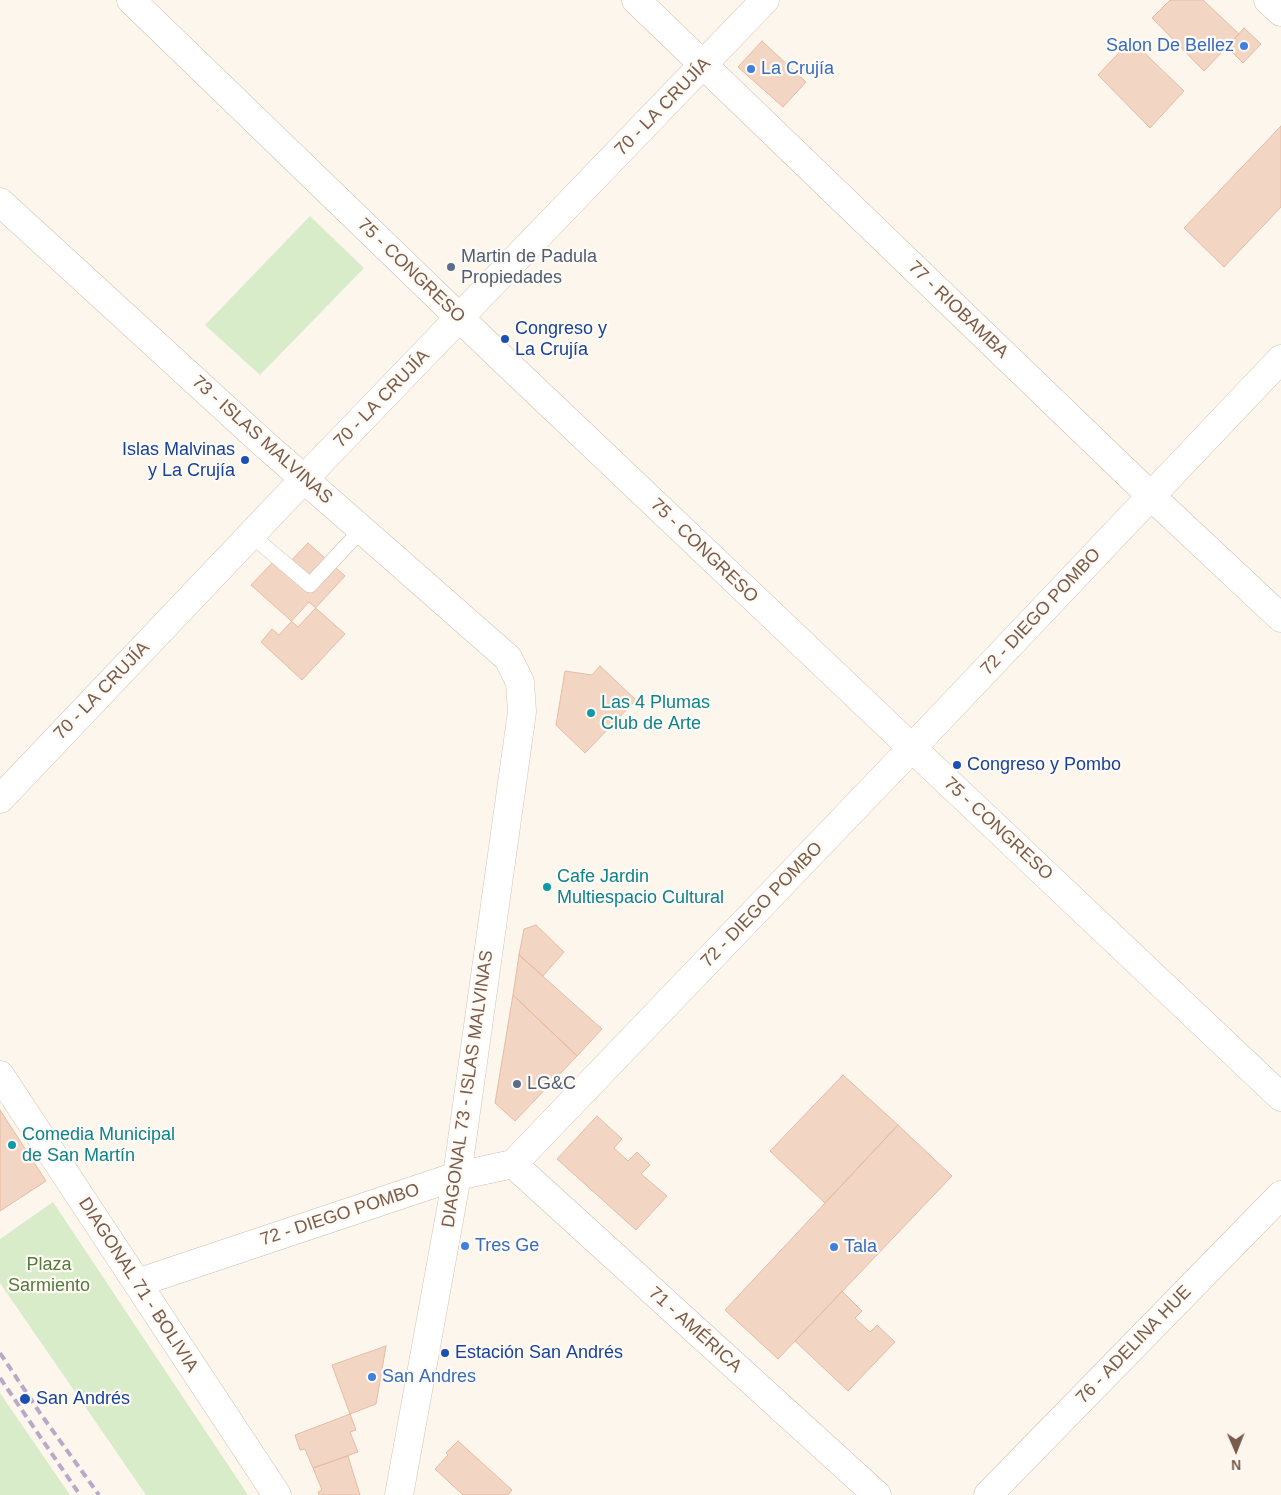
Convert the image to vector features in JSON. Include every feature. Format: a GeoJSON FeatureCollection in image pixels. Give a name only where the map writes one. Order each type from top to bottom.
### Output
{"type":"FeatureCollection","features":[{"type":"Feature","properties":{"kind":"street","name":"75 - CONGRESO"},"geometry":{"type":"LineString","coordinates":[[132,0],[460,318],[1281,1097]]}},
{"type":"Feature","properties":{"kind":"street","name":"77 - RIOBAMBA"},"geometry":{"type":"LineString","coordinates":[[636,0],[1151,496],[1281,618]]}},
{"type":"Feature","properties":{"kind":"street","name":"70 - LA CRUJÍA"},"geometry":{"type":"LineString","coordinates":[[0,799],[304,479],[765,0]]}},
{"type":"Feature","properties":{"kind":"street"},"geometry":{"type":"LineString","coordinates":[[1268,0],[1281,12]]}},
{"type":"Feature","properties":{"kind":"street","name":"73 - ISLAS MALVINAS"},"geometry":{"type":"LineString","coordinates":[[0,202],[262,442],[508,658],[520,682]]}},
{"type":"Feature","properties":{"kind":"street","name":"72 - DIEGO POMBO"},"geometry":{"type":"LineString","coordinates":[[136,1283],[457,1176],[513,1164],[912,748],[1281,359]]}},
{"type":"Feature","properties":{"kind":"street","name":"DIAGONAL 73 - ISLAS MALVINAS"},"geometry":{"type":"LineString","coordinates":[[399,1495],[457,1176],[522,712],[520,682]]}},
{"type":"Feature","properties":{"kind":"street","name":"DIAGONAL 71 - BOLIVIA"},"geometry":{"type":"LineString","coordinates":[[0,1075],[277,1495]]}},
{"type":"Feature","properties":{"kind":"street","name":"71 - AMÉRICA"},"geometry":{"type":"LineString","coordinates":[[513,1164],[877,1495]]}},
{"type":"Feature","properties":{"kind":"street","name":"76 - ADELINA HUE"},"geometry":{"type":"LineString","coordinates":[[988,1495],[1281,1195]]}},
{"type":"Feature","properties":{"kind":"lane"},"geometry":{"type":"LineString","coordinates":[[251,535],[310,585],[362,529]]}},
{"type":"Feature","properties":{"kind":"green space"},"geometry":{"type":"Polygon","coordinates":[[[310,216],[364,268],[260,375],[205,325],[310,216]]]}},
{"type":"Feature","properties":{"kind":"green space","name":"Plaza Sarmiento"},"geometry":{"type":"Polygon","coordinates":[[[53,1202],[248,1495],[146,1495],[0,1283],[0,1239],[53,1202]]]}},
{"type":"Feature","properties":{"kind":"green space"},"geometry":{"type":"Polygon","coordinates":[[[0,1393],[70,1495],[0,1495],[0,1393]]]}},
{"type":"Feature","properties":{"kind":"building"},"geometry":{"type":"Polygon","coordinates":[[[1170,0],[1203,0],[1239,34],[1204,71],[1152,18],[1170,0]]]}},
{"type":"Feature","properties":{"kind":"building","name":"Salon De Bellez"},"geometry":{"type":"Polygon","coordinates":[[[1244,28],[1261,44],[1243,63],[1227,47],[1244,28]]]}},
{"type":"Feature","properties":{"kind":"building"},"geometry":{"type":"Polygon","coordinates":[[[1131,40],[1184,91],[1150,128],[1098,75],[1131,40]]]}},
{"type":"Feature","properties":{"kind":"building"},"geometry":{"type":"Polygon","coordinates":[[[762,41],[806,82],[783,107],[738,67],[762,41]]]}},
{"type":"Feature","properties":{"kind":"building"},"geometry":{"type":"Polygon","coordinates":[[[1281,126],[1281,207],[1224,267],[1184,228],[1281,126]]]}},
{"type":"Feature","properties":{"kind":"building"},"geometry":{"type":"Polygon","coordinates":[[[308,543],[345,576],[298,627],[251,585],[276,559],[285,567],[308,543]]]}},
{"type":"Feature","properties":{"kind":"building"},"geometry":{"type":"Polygon","coordinates":[[[309,602],[345,634],[302,680],[261,642],[272,629],[279,635],[309,602]]]}},
{"type":"Feature","properties":{"kind":"building","name":"Las 4 Plumas Club de Arte"},"geometry":{"type":"Polygon","coordinates":[[[600,666],[636,700],[585,753],[556,725],[565,671],[592,675],[600,666]]]}},
{"type":"Feature","properties":{"kind":"building"},"geometry":{"type":"Polygon","coordinates":[[[536,925],[564,952],[543,976],[519,955],[524,929],[536,925]]]}},
{"type":"Feature","properties":{"kind":"building"},"geometry":{"type":"Polygon","coordinates":[[[519,955],[602,1029],[577,1056],[513,995],[519,955]]]}},
{"type":"Feature","properties":{"kind":"building"},"geometry":{"type":"Polygon","coordinates":[[[513,995],[577,1056],[515,1121],[495,1103],[513,995]]]}},
{"type":"Feature","properties":{"kind":"building"},"geometry":{"type":"Polygon","coordinates":[[[843,1075],[898,1125],[825,1203],[770,1151],[843,1075]]]}},
{"type":"Feature","properties":{"kind":"building","name":"Comedia Municipal de San Martín"},"geometry":{"type":"Polygon","coordinates":[[[0,1110],[46,1181],[0,1211],[0,1110]]]}},
{"type":"Feature","properties":{"kind":"building"},"geometry":{"type":"Polygon","coordinates":[[[597,1116],[622,1139],[614,1148],[628,1161],[637,1152],[650,1165],[641,1174],[667,1196],[636,1230],[557,1159],[597,1116]]]}},
{"type":"Feature","properties":{"kind":"building","name":"Tala"},"geometry":{"type":"Polygon","coordinates":[[[898,1125],[952,1176],[778,1359],[725,1310],[898,1125]]]}},
{"type":"Feature","properties":{"kind":"building"},"geometry":{"type":"Polygon","coordinates":[[[842,1291],[862,1311],[855,1318],[870,1332],[877,1325],[895,1342],[848,1391],[795,1341],[842,1291]]]}},
{"type":"Feature","properties":{"kind":"building"},"geometry":{"type":"Polygon","coordinates":[[[386,1346],[376,1404],[350,1414],[332,1365],[386,1346]]]}},
{"type":"Feature","properties":{"kind":"building"},"geometry":{"type":"Polygon","coordinates":[[[350,1414],[356,1430],[350,1432],[358,1452],[313,1468],[305,1449],[300,1450],[295,1435],[350,1414]]]}},
{"type":"Feature","properties":{"kind":"building"},"geometry":{"type":"Polygon","coordinates":[[[458,1441],[512,1490],[508,1495],[463,1495],[435,1469],[448,1455],[446,1453],[458,1441]]]}},
{"type":"Feature","properties":{"kind":"building"},"geometry":{"type":"Polygon","coordinates":[[[348,1456],[360,1495],[319,1495],[318,1492],[322,1490],[313,1468],[348,1456]]]}},
{"type":"Feature","properties":{"kind":"railway"},"geometry":{"type":"LineString","coordinates":[[0,1353],[40,1413],[99,1495]]}},
{"type":"Feature","properties":{"kind":"railway"},"geometry":{"type":"LineString","coordinates":[[0,1378],[80,1495]]}},
{"type":"Feature","properties":{"kind":"place","name":"Salon De Bellez"},"geometry":{"type":"Point","coordinates":[1244,46]}},
{"type":"Feature","properties":{"kind":"place","name":"La Crujía"},"geometry":{"type":"Point","coordinates":[751,69]}},
{"type":"Feature","properties":{"kind":"place","name":"Martin de Padula Propiedades"},"geometry":{"type":"Point","coordinates":[451,267]}},
{"type":"Feature","properties":{"kind":"place","name":"Congreso y La Crujía"},"geometry":{"type":"Point","coordinates":[505,339]}},
{"type":"Feature","properties":{"kind":"place","name":"Islas Malvinas y La Crujía"},"geometry":{"type":"Point","coordinates":[245,460]}},
{"type":"Feature","properties":{"kind":"place","name":"Las 4 Plumas Club de Arte"},"geometry":{"type":"Point","coordinates":[591,713]}},
{"type":"Feature","properties":{"kind":"place","name":"Congreso y Pombo"},"geometry":{"type":"Point","coordinates":[957,765]}},
{"type":"Feature","properties":{"kind":"place","name":"Cafe Jardin Multiespacio Cultural"},"geometry":{"type":"Point","coordinates":[547,887]}},
{"type":"Feature","properties":{"kind":"place","name":"LG&C"},"geometry":{"type":"Point","coordinates":[517,1084]}},
{"type":"Feature","properties":{"kind":"place","name":"Comedia Municipal de San Martín"},"geometry":{"type":"Point","coordinates":[12,1145]}},
{"type":"Feature","properties":{"kind":"place","name":"Tres Ge"},"geometry":{"type":"Point","coordinates":[465,1246]}},
{"type":"Feature","properties":{"kind":"place","name":"Tala"},"geometry":{"type":"Point","coordinates":[834,1247]}},
{"type":"Feature","properties":{"kind":"place","name":"Estación San Andrés"},"geometry":{"type":"Point","coordinates":[445,1353]}},
{"type":"Feature","properties":{"kind":"place","name":"San Andres"},"geometry":{"type":"Point","coordinates":[372,1377]}},
{"type":"Feature","properties":{"kind":"place","name":"San Andrés"},"geometry":{"type":"Point","coordinates":[25,1399]}}]}
